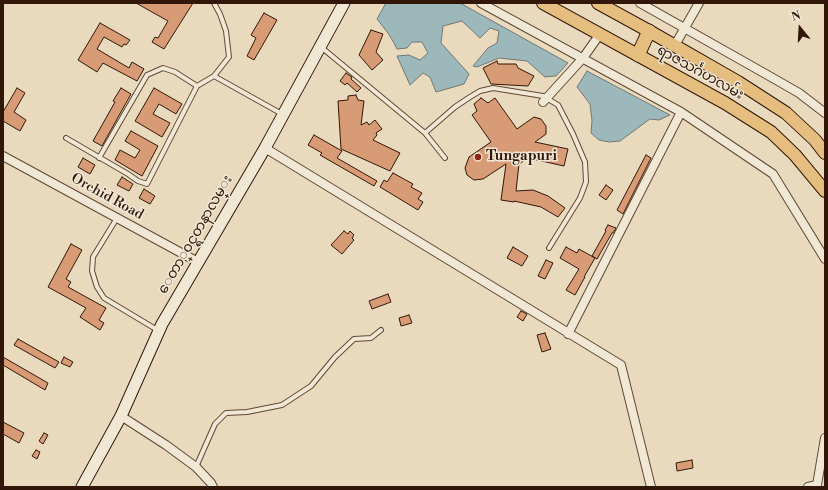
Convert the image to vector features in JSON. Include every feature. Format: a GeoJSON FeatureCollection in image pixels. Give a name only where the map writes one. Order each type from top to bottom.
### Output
{"type":"FeatureCollection","features":[{"type":"Feature","properties":{"kind":"highway"},"geometry":{"type":"LineString","coordinates":[[638,55],[649,30]]}},
{"type":"Feature","properties":{"kind":"main road","name":"ေတာ္၀င္ရတနာလမ္း"},"geometry":{"type":"LineString","coordinates":[[82,487],[121,416],[159,331],[266,148],[344,3]]}},
{"type":"Feature","properties":{"kind":"main road","name":"ရာဇသင်္ဂဟလမ်း"},"geometry":{"type":"LineString","coordinates":[[543,3],[725,103],[771,132],[795,155],[825,191]]}},
{"type":"Feature","properties":{"kind":"main road","name":"ရာဇသင်္ဂဟလမ်း"},"geometry":{"type":"LineString","coordinates":[[598,3],[675,45],[738,82],[786,113],[815,140],[825,153]]}},
{"type":"Feature","properties":{"kind":"street"},"geometry":{"type":"LineString","coordinates":[[481,3],[681,112],[773,174],[825,259]]}},
{"type":"Feature","properties":{"kind":"street"},"geometry":{"type":"LineString","coordinates":[[640,3],[799,94],[825,113]]}},
{"type":"Feature","properties":{"kind":"street"},"geometry":{"type":"LineString","coordinates":[[675,45],[699,3]]}},
{"type":"Feature","properties":{"kind":"street"},"geometry":{"type":"LineString","coordinates":[[545,100],[583,58],[600,34]]}},
{"type":"Feature","properties":{"kind":"street"},"geometry":{"type":"LineString","coordinates":[[568,334],[681,112]]}},
{"type":"Feature","properties":{"kind":"street"},"geometry":{"type":"LineString","coordinates":[[266,148],[621,365],[651,487]]}},
{"type":"Feature","properties":{"kind":"street","name":"Orchid Road"},"geometry":{"type":"LineString","coordinates":[[3,156],[198,262]]}},
{"type":"Feature","properties":{"kind":"street"},"geometry":{"type":"LineString","coordinates":[[121,416],[166,445],[196,467],[213,487]]}},
{"type":"Feature","properties":{"kind":"street"},"geometry":{"type":"LineString","coordinates":[[808,487],[816,485],[825,438]]}},
{"type":"Feature","properties":{"kind":"lane"},"geometry":{"type":"LineString","coordinates":[[66,138],[138,181],[147,184],[197,86],[214,76],[229,57],[226,31],[214,3]]}},
{"type":"Feature","properties":{"kind":"lane"},"geometry":{"type":"LineString","coordinates":[[320,47],[425,132],[445,158]]}},
{"type":"Feature","properties":{"kind":"lane"},"geometry":{"type":"LineString","coordinates":[[99,158],[147,76],[163,68],[175,72],[197,86]]}},
{"type":"Feature","properties":{"kind":"lane"},"geometry":{"type":"LineString","coordinates":[[214,76],[283,114]]}},
{"type":"Feature","properties":{"kind":"lane"},"geometry":{"type":"LineString","coordinates":[[425,132],[455,107],[480,91],[493,88],[543,96],[545,100],[558,105],[585,162],[586,182],[580,198],[549,248]]}},
{"type":"Feature","properties":{"kind":"lane"},"geometry":{"type":"LineString","coordinates":[[117,218],[93,257],[92,271],[96,287],[104,298],[159,331]]}},
{"type":"Feature","properties":{"kind":"lane"},"geometry":{"type":"LineString","coordinates":[[196,467],[215,424],[226,413],[247,412],[282,405],[311,386],[354,339],[371,338],[382,330]]}},
{"type":"Feature","properties":{"kind":"water"},"geometry":{"type":"Polygon","coordinates":[[[386,3],[460,3],[568,63],[556,76],[545,77],[527,61],[499,58],[477,67],[473,66],[488,48],[497,43],[499,31],[490,28],[480,38],[462,21],[443,26],[441,43],[469,74],[464,84],[436,92],[430,77],[423,73],[410,85],[397,56],[409,55],[420,60],[428,53],[422,42],[412,42],[407,48],[397,49],[388,33],[377,19],[386,3]]]}},
{"type":"Feature","properties":{"kind":"water"},"geometry":{"type":"Polygon","coordinates":[[[587,71],[670,115],[659,120],[650,119],[620,141],[609,142],[599,140],[591,133],[592,121],[590,104],[577,87],[587,71]]]}},
{"type":"Feature","properties":{"kind":"building"},"geometry":{"type":"Polygon","coordinates":[[[136,3],[193,3],[164,49],[152,42],[155,37],[158,38],[168,21],[136,3]]]}},
{"type":"Feature","properties":{"kind":"building"},"geometry":{"type":"Polygon","coordinates":[[[264,13],[277,20],[254,60],[247,56],[256,38],[251,35],[264,13]]]}},
{"type":"Feature","properties":{"kind":"building"},"geometry":{"type":"Polygon","coordinates":[[[100,23],[130,40],[122,47],[104,37],[97,49],[129,68],[132,62],[144,69],[137,81],[103,63],[97,72],[78,60],[100,23]]]}},
{"type":"Feature","properties":{"kind":"building"},"geometry":{"type":"Polygon","coordinates":[[[371,30],[383,34],[376,52],[383,60],[372,70],[359,55],[371,30]]]}},
{"type":"Feature","properties":{"kind":"building"},"geometry":{"type":"Polygon","coordinates":[[[497,61],[498,64],[516,64],[518,68],[534,76],[528,86],[491,84],[483,68],[497,61]]]}},
{"type":"Feature","properties":{"kind":"building"},"geometry":{"type":"Polygon","coordinates":[[[346,73],[352,77],[351,79],[361,88],[357,92],[347,83],[345,85],[340,81],[346,73]]]}},
{"type":"Feature","properties":{"kind":"building"},"geometry":{"type":"Polygon","coordinates":[[[17,88],[25,93],[14,112],[26,120],[20,131],[3,121],[3,112],[17,88]]]}},
{"type":"Feature","properties":{"kind":"building"},"geometry":{"type":"Polygon","coordinates":[[[121,88],[131,94],[102,146],[93,141],[115,102],[113,101],[121,88]]]}},
{"type":"Feature","properties":{"kind":"building"},"geometry":{"type":"Polygon","coordinates":[[[154,88],[182,104],[176,114],[159,104],[153,114],[170,123],[162,137],[135,121],[154,88]]]}},
{"type":"Feature","properties":{"kind":"building"},"geometry":{"type":"Polygon","coordinates":[[[356,95],[358,100],[364,101],[361,125],[367,122],[369,125],[375,120],[382,129],[376,133],[377,135],[373,140],[400,153],[390,171],[341,149],[338,101],[348,100],[348,96],[356,95]]]}},
{"type":"Feature","properties":{"kind":"building"},"geometry":{"type":"Polygon","coordinates":[[[481,98],[488,103],[495,98],[517,129],[534,117],[541,119],[546,126],[546,134],[535,142],[568,149],[564,166],[528,158],[519,164],[516,191],[533,190],[548,196],[565,208],[558,217],[541,207],[514,201],[501,200],[506,164],[483,179],[474,180],[467,175],[465,168],[469,157],[491,142],[472,115],[477,111],[474,104],[481,98]]]}},
{"type":"Feature","properties":{"kind":"building"},"geometry":{"type":"Polygon","coordinates":[[[131,131],[158,146],[142,176],[115,160],[120,150],[135,158],[140,150],[125,141],[131,131]]]}},
{"type":"Feature","properties":{"kind":"building"},"geometry":{"type":"Polygon","coordinates":[[[314,135],[342,151],[337,158],[377,181],[374,186],[320,155],[322,153],[308,145],[314,135]]]}},
{"type":"Feature","properties":{"kind":"building"},"geometry":{"type":"Polygon","coordinates":[[[646,155],[651,158],[623,214],[617,210],[646,155]]]}},
{"type":"Feature","properties":{"kind":"building"},"geometry":{"type":"Polygon","coordinates":[[[83,158],[95,165],[90,174],[78,167],[83,158]]]}},
{"type":"Feature","properties":{"kind":"building"},"geometry":{"type":"Polygon","coordinates":[[[393,173],[413,184],[411,187],[422,193],[418,199],[423,202],[418,210],[380,187],[384,180],[387,182],[393,173]]]}},
{"type":"Feature","properties":{"kind":"building"},"geometry":{"type":"Polygon","coordinates":[[[122,177],[133,184],[129,191],[117,185],[122,177]]]}},
{"type":"Feature","properties":{"kind":"building"},"geometry":{"type":"Polygon","coordinates":[[[606,185],[613,190],[606,200],[599,195],[606,185]]]}},
{"type":"Feature","properties":{"kind":"building"},"geometry":{"type":"Polygon","coordinates":[[[144,189],[155,196],[150,204],[139,198],[144,189]]]}},
{"type":"Feature","properties":{"kind":"building"},"geometry":{"type":"Polygon","coordinates":[[[608,225],[616,228],[597,259],[592,256],[608,225]]]}},
{"type":"Feature","properties":{"kind":"building"},"geometry":{"type":"Polygon","coordinates":[[[344,231],[348,234],[350,231],[354,235],[352,238],[354,240],[342,254],[331,245],[344,231]]]}},
{"type":"Feature","properties":{"kind":"building"},"geometry":{"type":"Polygon","coordinates":[[[71,244],[82,250],[66,279],[71,282],[68,287],[106,308],[99,320],[104,323],[100,330],[80,317],[86,308],[48,287],[71,244]]]}},
{"type":"Feature","properties":{"kind":"building"},"geometry":{"type":"Polygon","coordinates":[[[513,247],[528,256],[522,266],[507,258],[513,247]]]}},
{"type":"Feature","properties":{"kind":"building"},"geometry":{"type":"Polygon","coordinates":[[[566,247],[577,253],[579,249],[595,258],[575,295],[566,290],[579,269],[560,258],[566,247]]]}},
{"type":"Feature","properties":{"kind":"building"},"geometry":{"type":"Polygon","coordinates":[[[546,260],[553,263],[545,279],[538,276],[546,260]]]}},
{"type":"Feature","properties":{"kind":"building"},"geometry":{"type":"Polygon","coordinates":[[[388,294],[391,302],[372,309],[369,301],[388,294]]]}},
{"type":"Feature","properties":{"kind":"building"},"geometry":{"type":"Polygon","coordinates":[[[521,311],[527,314],[523,321],[517,317],[521,311]]]}},
{"type":"Feature","properties":{"kind":"building"},"geometry":{"type":"Polygon","coordinates":[[[409,315],[412,323],[401,326],[399,318],[409,315]]]}},
{"type":"Feature","properties":{"kind":"building"},"geometry":{"type":"Polygon","coordinates":[[[545,333],[551,349],[542,352],[537,335],[545,333]]]}},
{"type":"Feature","properties":{"kind":"building"},"geometry":{"type":"Polygon","coordinates":[[[18,339],[59,362],[55,368],[14,345],[18,339]]]}},
{"type":"Feature","properties":{"kind":"building"},"geometry":{"type":"Polygon","coordinates":[[[3,357],[48,383],[45,390],[3,365],[3,357]]]}},
{"type":"Feature","properties":{"kind":"building"},"geometry":{"type":"Polygon","coordinates":[[[64,357],[73,362],[70,367],[61,363],[64,357]]]}},
{"type":"Feature","properties":{"kind":"building"},"geometry":{"type":"Polygon","coordinates":[[[3,422],[24,433],[19,443],[3,434],[3,422]]]}},
{"type":"Feature","properties":{"kind":"building"},"geometry":{"type":"Polygon","coordinates":[[[44,433],[48,435],[43,444],[39,441],[44,433]]]}},
{"type":"Feature","properties":{"kind":"building"},"geometry":{"type":"Polygon","coordinates":[[[36,450],[40,452],[37,459],[32,456],[36,450]]]}},
{"type":"Feature","properties":{"kind":"building"},"geometry":{"type":"Polygon","coordinates":[[[692,460],[693,468],[677,471],[676,463],[692,460]]]}},
{"type":"Feature","properties":{"kind":"place","name":"Tungapuri"},"geometry":{"type":"Point","coordinates":[478,157]}}]}
